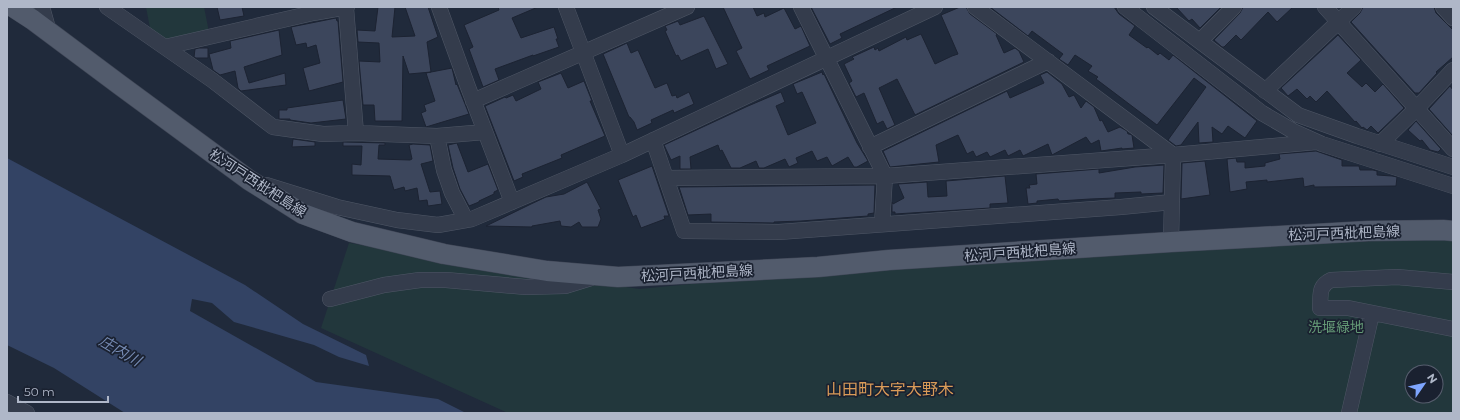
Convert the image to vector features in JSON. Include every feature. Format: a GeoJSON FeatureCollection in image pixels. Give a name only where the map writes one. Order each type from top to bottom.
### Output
{"type":"FeatureCollection","features":[{"type":"Feature","properties":{"kind":"main road","name":"松河戸西枇杷島線"},"geometry":{"type":"LineString","coordinates":[[13,7],[249,180],[303,214],[352,232],[459,256],[547,271],[618,276],[818,267],[889,260],[1368,231],[1443,230],[1453,232]]}},
{"type":"Feature","properties":{"kind":"street"},"geometry":{"type":"LineString","coordinates":[[42,7],[49,32]]}},
{"type":"Feature","properties":{"kind":"street"},"geometry":{"type":"LineString","coordinates":[[107,7],[212,80],[273,128],[324,134],[356,133],[437,136],[486,132]]}},
{"type":"Feature","properties":{"kind":"street"},"geometry":{"type":"LineString","coordinates":[[165,47],[313,13],[346,7],[356,133]]}},
{"type":"Feature","properties":{"kind":"street"},"geometry":{"type":"LineString","coordinates":[[439,7],[512,202]]}},
{"type":"Feature","properties":{"kind":"street"},"geometry":{"type":"LineString","coordinates":[[566,7],[622,155]]}},
{"type":"Feature","properties":{"kind":"street"},"geometry":{"type":"LineString","coordinates":[[473,101],[583,53],[669,11],[687,7]]}},
{"type":"Feature","properties":{"kind":"street"},"geometry":{"type":"LineString","coordinates":[[801,7],[884,176],[882,224]]}},
{"type":"Feature","properties":{"kind":"street"},"geometry":{"type":"LineString","coordinates":[[249,180],[337,207],[397,220],[438,225],[472,219],[622,155],[935,7]]}},
{"type":"Feature","properties":{"kind":"street"},"geometry":{"type":"LineString","coordinates":[[975,7],[1173,155]]}},
{"type":"Feature","properties":{"kind":"street"},"geometry":{"type":"LineString","coordinates":[[1125,7],[1262,113],[1293,131],[1316,142],[1453,186]]}},
{"type":"Feature","properties":{"kind":"street"},"geometry":{"type":"LineString","coordinates":[[1154,7],[1298,115],[1380,144],[1453,167]]}},
{"type":"Feature","properties":{"kind":"street"},"geometry":{"type":"LineString","coordinates":[[1200,41],[1234,7]]}},
{"type":"Feature","properties":{"kind":"street"},"geometry":{"type":"LineString","coordinates":[[1325,7],[1453,149]]}},
{"type":"Feature","properties":{"kind":"street"},"geometry":{"type":"LineString","coordinates":[[1265,91],[1354,7]]}},
{"type":"Feature","properties":{"kind":"street"},"geometry":{"type":"LineString","coordinates":[[1443,7],[1453,18]]}},
{"type":"Feature","properties":{"kind":"street"},"geometry":{"type":"LineString","coordinates":[[870,146],[1048,61]]}},
{"type":"Feature","properties":{"kind":"street"},"geometry":{"type":"LineString","coordinates":[[1380,144],[1453,70]]}},
{"type":"Feature","properties":{"kind":"street"},"geometry":{"type":"LineString","coordinates":[[437,136],[446,176],[452,193],[466,220]]}},
{"type":"Feature","properties":{"kind":"street"},"geometry":{"type":"LineString","coordinates":[[653,140],[684,231],[779,232],[1172,202]]}},
{"type":"Feature","properties":{"kind":"street"},"geometry":{"type":"LineString","coordinates":[[666,178],[884,176],[1173,155],[1316,142]]}},
{"type":"Feature","properties":{"kind":"street"},"geometry":{"type":"LineString","coordinates":[[1171,242],[1173,155]]}},
{"type":"Feature","properties":{"kind":"street"},"geometry":{"type":"LineString","coordinates":[[330,299],[384,285],[420,280],[446,280],[526,287],[565,286],[601,275]]}},
{"type":"Feature","properties":{"kind":"street"},"geometry":{"type":"LineString","coordinates":[[1453,282],[1397,277],[1331,280],[1325,283],[1321,289],[1320,308],[1348,308],[1453,330]]}},
{"type":"Feature","properties":{"kind":"street"},"geometry":{"type":"LineString","coordinates":[[1349,413],[1372,313]]}},
{"type":"Feature","properties":{"kind":"street"},"geometry":{"type":"LineString","coordinates":[[7,402],[27,413]]}},
{"type":"Feature","properties":{"kind":"green space"},"geometry":{"type":"Polygon","coordinates":[[[146,7],[204,7],[209,32],[164,40],[150,28],[146,7]]]}},
{"type":"Feature","properties":{"kind":"green space","name":"洗堰緑地"},"geometry":{"type":"Polygon","coordinates":[[[1444,237],[1453,239],[1453,413],[508,413],[321,328],[349,243],[639,289],[971,257],[1444,237]]]}},
{"type":"Feature","properties":{"kind":"water","name":"庄内川"},"geometry":{"type":"Polygon","coordinates":[[[7,158],[245,285],[303,324],[366,355],[369,366],[339,357],[314,345],[234,322],[212,303],[192,299],[190,311],[316,382],[438,399],[466,413],[125,413],[54,368],[7,345],[7,158]]]}},
{"type":"Feature","properties":{"kind":"building"},"geometry":{"type":"Polygon","coordinates":[[[217,7],[242,7],[244,16],[220,20],[217,7]]]}},
{"type":"Feature","properties":{"kind":"building"},"geometry":{"type":"Polygon","coordinates":[[[378,7],[395,7],[392,37],[415,36],[405,7],[428,7],[438,37],[427,42],[431,72],[409,74],[403,56],[402,121],[375,121],[374,105],[363,105],[359,61],[380,62],[379,43],[358,42],[357,30],[375,31],[378,7]]]}},
{"type":"Feature","properties":{"kind":"building"},"geometry":{"type":"Polygon","coordinates":[[[498,7],[538,7],[512,18],[521,38],[554,27],[559,47],[495,69],[499,80],[483,87],[469,49],[473,47],[464,25],[499,10],[498,7]]]}},
{"type":"Feature","properties":{"kind":"building"},"geometry":{"type":"Polygon","coordinates":[[[723,7],[753,7],[757,16],[764,13],[765,17],[784,8],[795,29],[801,26],[810,46],[767,66],[769,70],[750,79],[736,51],[742,48],[723,7]]]}},
{"type":"Feature","properties":{"kind":"building"},"geometry":{"type":"Polygon","coordinates":[[[811,7],[897,7],[840,34],[842,38],[830,44],[811,7]]]}},
{"type":"Feature","properties":{"kind":"building"},"geometry":{"type":"Polygon","coordinates":[[[960,7],[966,7],[970,14],[997,34],[996,35],[1004,53],[1015,48],[1019,51],[1024,62],[915,115],[897,79],[879,88],[895,125],[887,129],[883,121],[877,124],[864,93],[856,97],[849,83],[852,81],[844,64],[854,59],[852,57],[874,47],[875,50],[878,48],[879,51],[906,37],[907,40],[921,34],[935,64],[958,54],[941,15],[960,7]]]}},
{"type":"Feature","properties":{"kind":"building"},"geometry":{"type":"Polygon","coordinates":[[[990,7],[1114,7],[1119,14],[1135,26],[1129,35],[1158,55],[1160,53],[1169,60],[1173,55],[1257,121],[1245,138],[1228,126],[1222,134],[1212,127],[1213,142],[1199,143],[1198,122],[1181,145],[1176,146],[1168,140],[1206,87],[1194,78],[1157,125],[1096,79],[1098,77],[1088,71],[1092,66],[1075,55],[1068,65],[1059,59],[1063,54],[1032,31],[1028,36],[990,7]]]}},
{"type":"Feature","properties":{"kind":"building"},"geometry":{"type":"Polygon","coordinates":[[[1176,7],[1221,7],[1200,28],[1192,19],[1189,21],[1176,7]]]}},
{"type":"Feature","properties":{"kind":"building"},"geometry":{"type":"Polygon","coordinates":[[[1243,7],[1293,7],[1277,22],[1268,12],[1241,40],[1236,35],[1224,47],[1222,47],[1214,40],[1240,13],[1243,7]]]}},
{"type":"Feature","properties":{"kind":"building"},"geometry":{"type":"Polygon","coordinates":[[[1363,7],[1434,7],[1436,13],[1453,30],[1453,57],[1436,72],[1437,73],[1419,93],[1415,93],[1351,22],[1360,13],[1363,7]]]}},
{"type":"Feature","properties":{"kind":"building"},"geometry":{"type":"Polygon","coordinates":[[[704,16],[728,64],[716,69],[708,49],[681,61],[678,55],[676,56],[665,31],[667,30],[665,26],[678,21],[680,25],[704,16]]]}},
{"type":"Feature","properties":{"kind":"building"},"geometry":{"type":"Polygon","coordinates":[[[336,18],[338,21],[343,82],[309,91],[303,68],[320,63],[316,45],[307,48],[306,43],[296,45],[291,27],[336,18]]]}},
{"type":"Feature","properties":{"kind":"building"},"geometry":{"type":"Polygon","coordinates":[[[279,30],[282,55],[244,67],[249,83],[285,73],[286,85],[241,91],[238,88],[235,71],[220,75],[213,70],[209,54],[231,48],[230,41],[279,30]]]}},
{"type":"Feature","properties":{"kind":"building"},"geometry":{"type":"Polygon","coordinates":[[[1338,35],[1361,60],[1347,73],[1362,87],[1366,83],[1375,92],[1383,84],[1404,108],[1378,133],[1371,126],[1367,130],[1363,127],[1362,128],[1327,91],[1316,102],[1310,96],[1307,99],[1297,89],[1288,96],[1281,88],[1338,35]]]}},
{"type":"Feature","properties":{"kind":"building"},"geometry":{"type":"Polygon","coordinates":[[[627,43],[631,53],[638,50],[655,88],[667,83],[672,96],[676,95],[677,98],[689,92],[694,104],[674,113],[673,110],[651,120],[652,123],[637,130],[634,122],[629,117],[603,54],[627,43]]]}},
{"type":"Feature","properties":{"kind":"building"},"geometry":{"type":"Polygon","coordinates":[[[208,48],[208,58],[194,57],[195,49],[208,48]]]}},
{"type":"Feature","properties":{"kind":"building"},"geometry":{"type":"Polygon","coordinates":[[[452,68],[456,85],[457,84],[469,114],[426,127],[421,113],[426,111],[424,105],[435,101],[426,73],[452,68]]]}},
{"type":"Feature","properties":{"kind":"building"},"geometry":{"type":"Polygon","coordinates":[[[822,72],[857,143],[868,161],[854,167],[848,157],[832,166],[827,157],[817,161],[812,151],[796,158],[798,163],[789,167],[785,159],[764,168],[759,168],[756,161],[740,168],[731,168],[722,150],[720,151],[718,145],[690,157],[691,169],[680,169],[680,156],[671,160],[664,145],[781,92],[785,102],[776,106],[788,135],[816,123],[802,92],[797,94],[793,84],[822,72]]]}},
{"type":"Feature","properties":{"kind":"building"},"geometry":{"type":"Polygon","coordinates":[[[1047,72],[1062,84],[1069,97],[1074,95],[1081,108],[1086,101],[1094,107],[1100,121],[1102,120],[1108,132],[1120,127],[1127,131],[1128,134],[1132,135],[1134,148],[1101,151],[1099,140],[1091,144],[1086,137],[1052,155],[1048,144],[1023,156],[1020,150],[1008,156],[1005,150],[990,157],[987,152],[976,157],[973,151],[967,154],[958,135],[936,145],[939,162],[890,167],[883,151],[1007,91],[1010,98],[1044,83],[1040,75],[1047,72]]]}},
{"type":"Feature","properties":{"kind":"building"},"geometry":{"type":"Polygon","coordinates":[[[561,73],[568,88],[584,81],[592,101],[590,101],[605,136],[561,155],[562,158],[522,174],[523,177],[514,181],[485,106],[513,95],[516,101],[541,89],[538,82],[561,73]]]}},
{"type":"Feature","properties":{"kind":"building"},"geometry":{"type":"Polygon","coordinates":[[[1450,86],[1453,90],[1453,136],[1429,109],[1450,86]]]}},
{"type":"Feature","properties":{"kind":"building"},"geometry":{"type":"Polygon","coordinates":[[[343,100],[346,119],[311,123],[290,119],[279,119],[279,110],[287,110],[287,108],[343,100]]]}},
{"type":"Feature","properties":{"kind":"building"},"geometry":{"type":"Polygon","coordinates":[[[1416,121],[1441,149],[1438,152],[1430,150],[1422,140],[1420,141],[1408,130],[1416,121]]]}},
{"type":"Feature","properties":{"kind":"building"},"geometry":{"type":"Polygon","coordinates":[[[293,139],[315,142],[315,146],[292,147],[293,139]]]}},
{"type":"Feature","properties":{"kind":"building"},"geometry":{"type":"Polygon","coordinates":[[[343,142],[385,143],[385,145],[379,145],[378,159],[410,160],[412,159],[409,145],[430,145],[433,161],[421,164],[430,192],[440,191],[442,204],[428,206],[427,200],[419,201],[417,188],[405,191],[404,187],[394,190],[390,176],[352,175],[352,164],[361,165],[362,146],[343,146],[343,142]]]}},
{"type":"Feature","properties":{"kind":"building"},"geometry":{"type":"Polygon","coordinates":[[[457,143],[468,172],[488,164],[498,190],[494,192],[494,194],[469,206],[460,189],[453,168],[448,145],[457,143]]]}},
{"type":"Feature","properties":{"kind":"building"},"geometry":{"type":"Polygon","coordinates":[[[1316,151],[1342,160],[1342,166],[1359,166],[1360,170],[1377,171],[1377,175],[1397,177],[1396,186],[1314,187],[1314,185],[1304,187],[1303,178],[1267,182],[1267,180],[1246,182],[1247,189],[1230,192],[1227,159],[1236,158],[1237,162],[1245,162],[1245,168],[1265,166],[1265,163],[1280,159],[1279,154],[1316,151]]]}},
{"type":"Feature","properties":{"kind":"building"},"geometry":{"type":"Polygon","coordinates":[[[1205,161],[1210,195],[1181,199],[1182,163],[1205,161]]]}},
{"type":"Feature","properties":{"kind":"building"},"geometry":{"type":"Polygon","coordinates":[[[1164,165],[1163,193],[1115,193],[1115,198],[1059,201],[1058,199],[1037,201],[1037,203],[1028,204],[1026,188],[1030,188],[1029,185],[1037,184],[1036,174],[1099,169],[1099,173],[1135,167],[1164,165]]]}},
{"type":"Feature","properties":{"kind":"building"},"geometry":{"type":"Polygon","coordinates":[[[652,166],[669,216],[664,216],[665,219],[641,228],[636,215],[633,217],[618,180],[652,166]]]}},
{"type":"Feature","properties":{"kind":"building"},"geometry":{"type":"Polygon","coordinates":[[[1005,176],[1008,203],[990,204],[990,208],[895,214],[895,212],[892,212],[892,202],[893,204],[904,198],[898,184],[927,182],[928,197],[947,196],[946,181],[1005,176]]]}},
{"type":"Feature","properties":{"kind":"building"},"geometry":{"type":"Polygon","coordinates":[[[587,182],[601,209],[598,210],[601,219],[598,227],[582,227],[579,222],[571,227],[561,226],[560,221],[532,227],[486,226],[546,197],[564,194],[587,182]]]}},
{"type":"Feature","properties":{"kind":"building"},"geometry":{"type":"Polygon","coordinates":[[[875,185],[874,213],[868,214],[868,216],[774,223],[711,222],[711,214],[688,215],[679,187],[875,185]]]}},
{"type":"Feature","properties":{"kind":"district","name":"山田町大字大野木"},"geometry":{"type":"Point","coordinates":[890,389]}}]}
